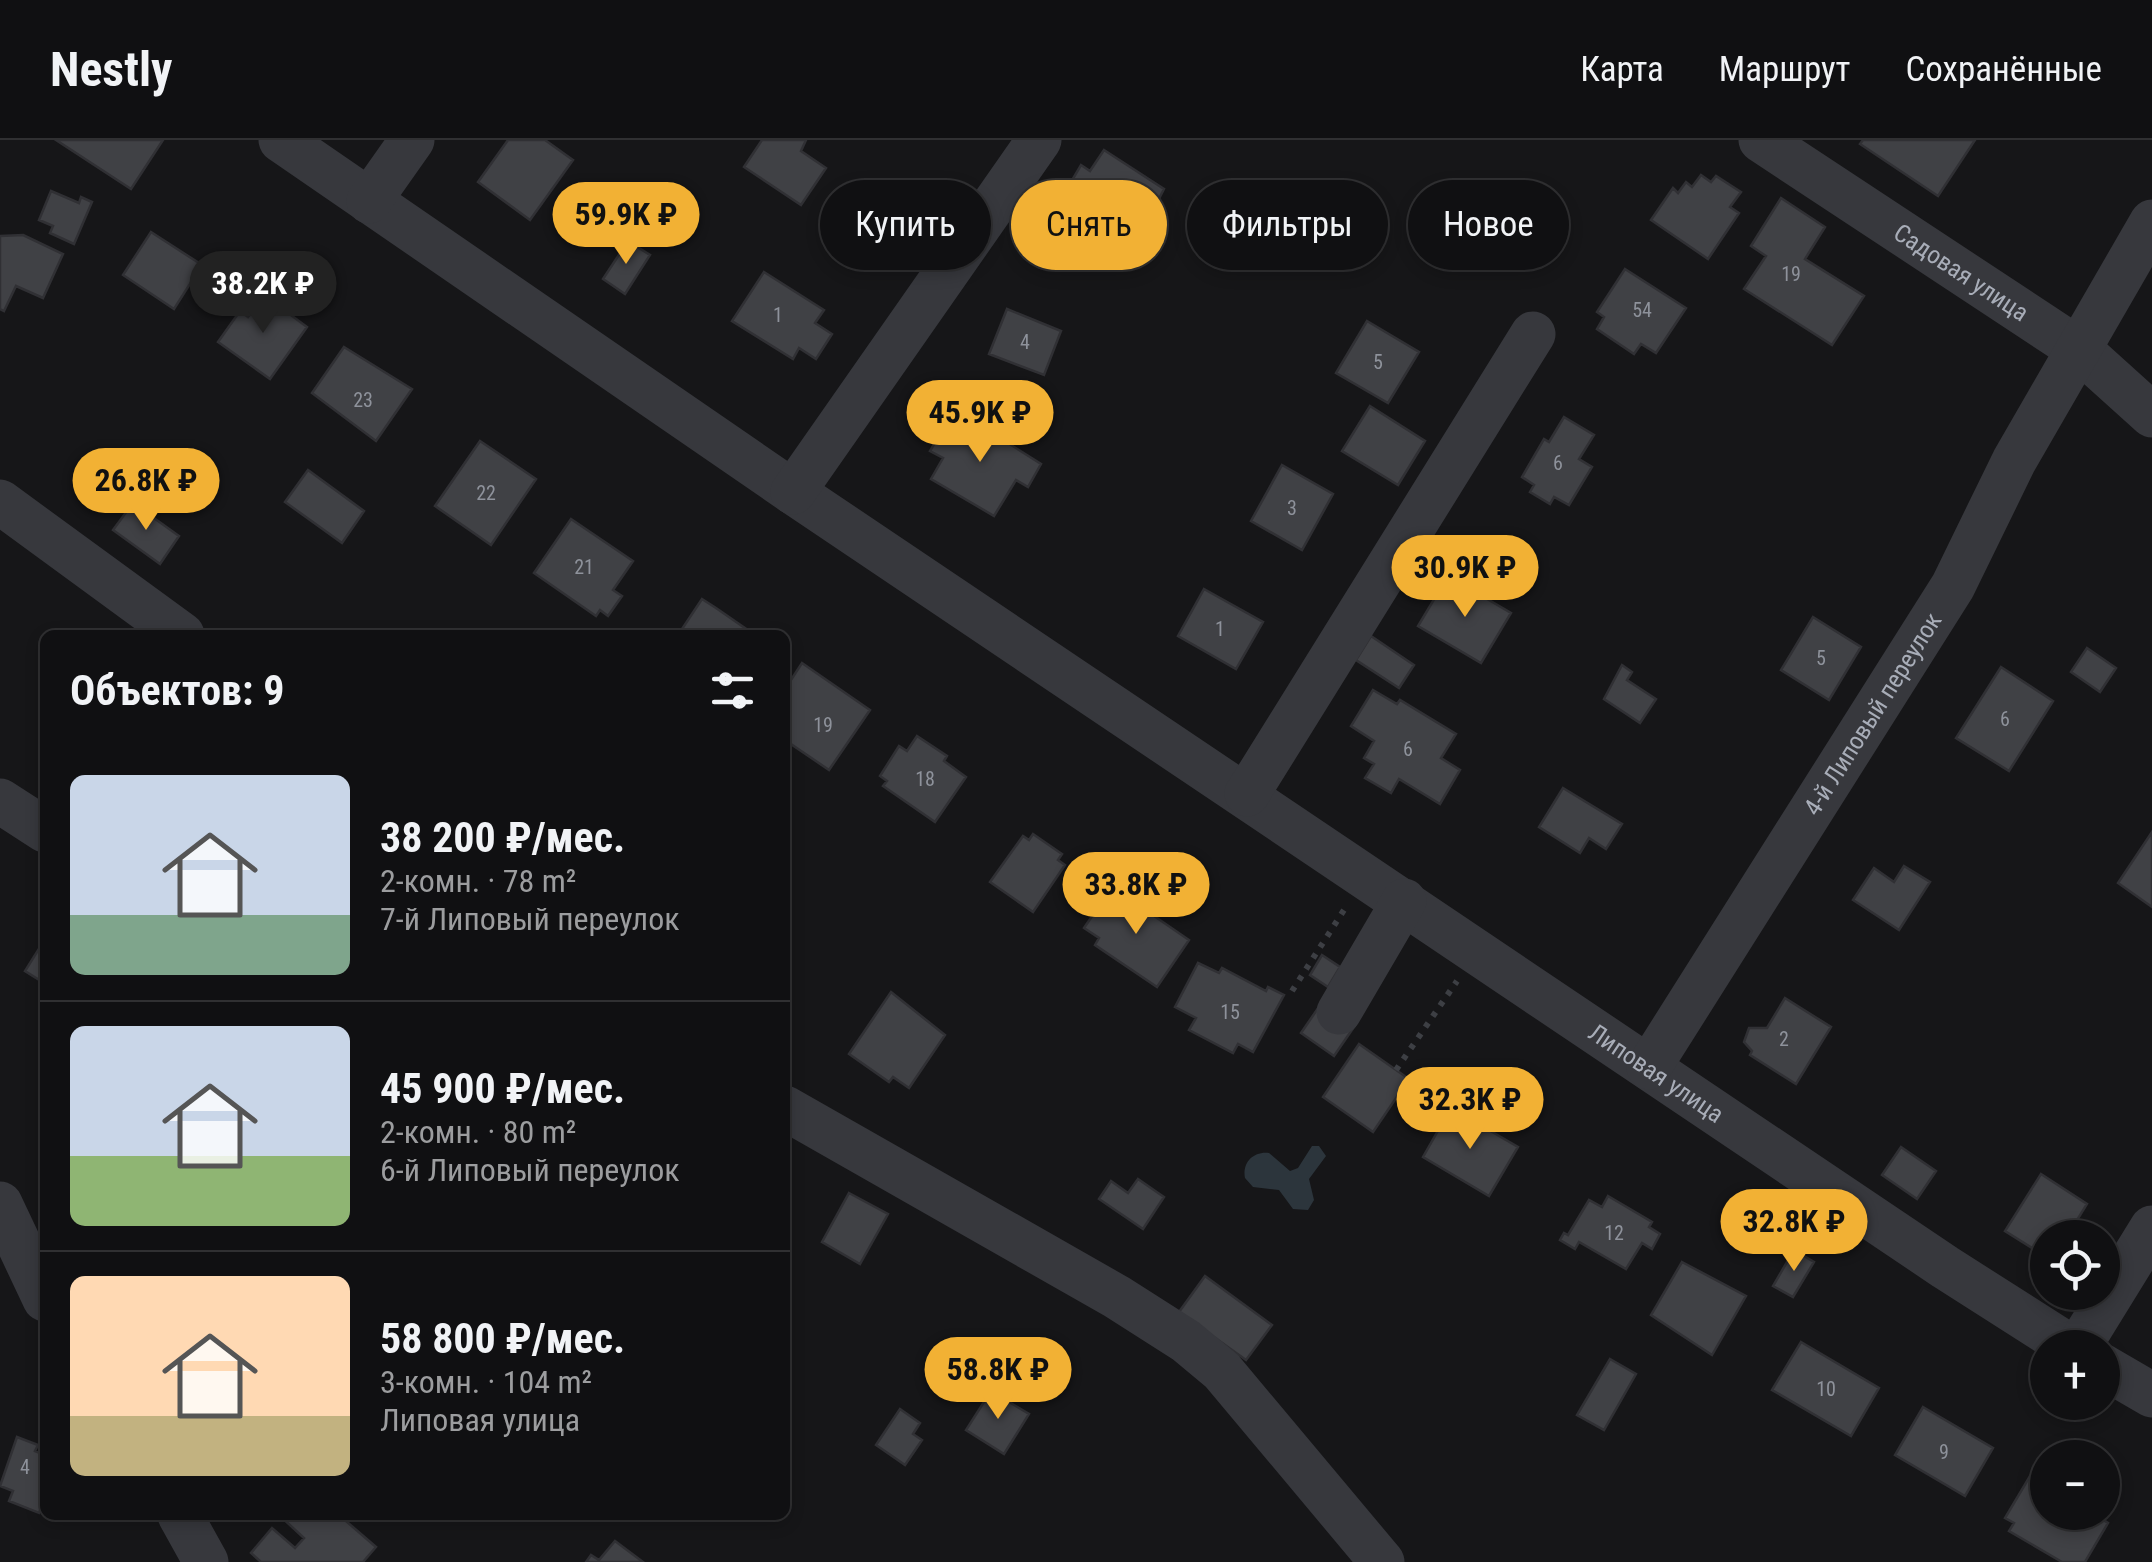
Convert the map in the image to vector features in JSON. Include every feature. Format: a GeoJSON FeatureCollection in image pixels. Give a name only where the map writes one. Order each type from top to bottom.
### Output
{"type":"FeatureCollection","features":[{"type":"Feature","properties":{"kind":"street","name":"Липовая улица"},"geometry":{"type":"LineString","coordinates":[[281,140],[792,492],[1247,794],[1945,1268],[2046,1330]]}},
{"type":"Feature","properties":{"kind":"street"},"geometry":{"type":"LineString","coordinates":[[369,201],[412,140]]}},
{"type":"Feature","properties":{"kind":"street"},"geometry":{"type":"LineString","coordinates":[[792,492],[1038,140]]}},
{"type":"Feature","properties":{"kind":"street","name":"Садовая улица"},"geometry":{"type":"LineString","coordinates":[[1761,140],[2081,350],[2152,414]]}},
{"type":"Feature","properties":{"kind":"street","name":"4-й Липовый переулок"},"geometry":{"type":"LineString","coordinates":[[1649,1067],[1953,586],[2014,461],[2152,222]]}},
{"type":"Feature","properties":{"kind":"street"},"geometry":{"type":"LineString","coordinates":[[1247,794],[1533,334]]}},
{"type":"Feature","properties":{"kind":"street"},"geometry":{"type":"LineString","coordinates":[[0,502],[175,630]]}},
{"type":"Feature","properties":{"kind":"street"},"geometry":{"type":"LineString","coordinates":[[0,800],[40,827]]}},
{"type":"Feature","properties":{"kind":"street"},"geometry":{"type":"LineString","coordinates":[[1339,1012],[1404,901]]}},
{"type":"Feature","properties":{"kind":"street"},"geometry":{"type":"LineString","coordinates":[[790,1111],[1117,1297],[1186,1341],[1245,1397],[1382,1562]]}},
{"type":"Feature","properties":{"kind":"street"},"geometry":{"type":"LineString","coordinates":[[0,1204],[40,1288]]}},
{"type":"Feature","properties":{"kind":"street"},"geometry":{"type":"LineString","coordinates":[[2087,1330],[2152,1228]]}},
{"type":"Feature","properties":{"kind":"street"},"geometry":{"type":"LineString","coordinates":[[2120,1376],[2152,1395]]}},
{"type":"Feature","properties":{"kind":"street"},"geometry":{"type":"LineString","coordinates":[[183,1520],[206,1562]]}},
{"type":"Feature","properties":{"kind":"path"},"geometry":{"type":"LineString","coordinates":[[1292,991],[1366,876]]}},
{"type":"Feature","properties":{"kind":"path"},"geometry":{"type":"LineString","coordinates":[[1396,1070],[1478,951]]}},
{"type":"Feature","properties":{"kind":"shaded area"},"geometry":{"type":"Polygon","coordinates":[[[1312,1146],[1319,1146],[1326,1156],[1309,1179],[1314,1200],[1308,1210],[1293,1209],[1279,1190],[1253,1187],[1245,1178],[1245,1167],[1254,1156],[1269,1153],[1290,1171],[1298,1168],[1312,1146]]]}},
{"type":"Feature","properties":{"kind":"building"},"geometry":{"type":"Polygon","coordinates":[[[56,140],[163,140],[131,189],[56,140]]]}},
{"type":"Feature","properties":{"kind":"building"},"geometry":{"type":"Polygon","coordinates":[[[508,140],[545,140],[573,160],[530,220],[478,182],[508,140]]]}},
{"type":"Feature","properties":{"kind":"building"},"geometry":{"type":"Polygon","coordinates":[[[762,140],[806,140],[801,151],[826,168],[801,205],[744,167],[762,140]]]}},
{"type":"Feature","properties":{"kind":"building"},"geometry":{"type":"Polygon","coordinates":[[[1863,140],[1975,140],[1938,196],[1860,144],[1863,140]]]}},
{"type":"Feature","properties":{"kind":"building"},"geometry":{"type":"Polygon","coordinates":[[[1104,150],[1150,180],[1072,180],[1081,165],[1090,171],[1104,150]]]}},
{"type":"Feature","properties":{"kind":"building"},"geometry":{"type":"Polygon","coordinates":[[[1701,175],[1711,182],[1716,176],[1741,192],[1730,207],[1739,213],[1708,259],[1651,220],[1673,188],[1678,193],[1686,182],[1692,187],[1701,175]]]}},
{"type":"Feature","properties":{"kind":"building"},"geometry":{"type":"Polygon","coordinates":[[[51,191],[79,203],[81,197],[92,202],[74,244],[50,233],[53,226],[39,220],[51,191]]]}},
{"type":"Feature","properties":{"kind":"building"},"geometry":{"type":"Polygon","coordinates":[[[1781,198],[1825,227],[1805,259],[1864,296],[1832,345],[1744,289],[1766,256],[1751,246],[1781,198]]]}},
{"type":"Feature","properties":{"kind":"building"},"geometry":{"type":"Polygon","coordinates":[[[151,232],[202,265],[174,309],[123,275],[151,232]]]}},
{"type":"Feature","properties":{"kind":"building"},"geometry":{"type":"Polygon","coordinates":[[[23,235],[63,254],[43,298],[16,286],[4,311],[0,309],[0,236],[23,235]]]}},
{"type":"Feature","properties":{"kind":"building"},"geometry":{"type":"Polygon","coordinates":[[[628,241],[650,255],[625,294],[603,279],[628,241]]]}},
{"type":"Feature","properties":{"kind":"building"},"geometry":{"type":"Polygon","coordinates":[[[1625,269],[1686,308],[1656,353],[1641,344],[1634,354],[1597,329],[1604,317],[1597,312],[1625,269]]]}},
{"type":"Feature","properties":{"kind":"building"},"geometry":{"type":"Polygon","coordinates":[[[764,272],[824,310],[815,323],[832,334],[816,359],[799,348],[793,359],[732,321],[764,272]]]}},
{"type":"Feature","properties":{"kind":"building"},"geometry":{"type":"Polygon","coordinates":[[[264,295],[307,327],[270,379],[218,342],[240,311],[248,317],[264,295]]]}},
{"type":"Feature","properties":{"kind":"building"},"geometry":{"type":"Polygon","coordinates":[[[1007,309],[1061,331],[1044,375],[989,354],[1007,309]]]}},
{"type":"Feature","properties":{"kind":"building"},"geometry":{"type":"Polygon","coordinates":[[[1367,321],[1419,352],[1388,403],[1336,373],[1367,321]]]}},
{"type":"Feature","properties":{"kind":"building"},"geometry":{"type":"Polygon","coordinates":[[[344,347],[412,389],[376,441],[312,393],[344,347]]]}},
{"type":"Feature","properties":{"kind":"building"},"geometry":{"type":"Polygon","coordinates":[[[1370,406],[1425,441],[1398,485],[1342,451],[1370,406]]]}},
{"type":"Feature","properties":{"kind":"building"},"geometry":{"type":"Polygon","coordinates":[[[950,417],[962,424],[967,417],[1041,464],[1028,487],[1016,480],[994,516],[931,479],[943,458],[930,451],[950,417]]]}},
{"type":"Feature","properties":{"kind":"building"},"geometry":{"type":"Polygon","coordinates":[[[1564,417],[1594,435],[1579,459],[1592,467],[1569,505],[1554,497],[1550,504],[1530,492],[1534,485],[1522,477],[1544,439],[1549,442],[1564,417]]]}},
{"type":"Feature","properties":{"kind":"building"},"geometry":{"type":"Polygon","coordinates":[[[480,441],[536,479],[491,545],[435,506],[480,441]]]}},
{"type":"Feature","properties":{"kind":"building"},"geometry":{"type":"Polygon","coordinates":[[[1282,465],[1333,494],[1302,550],[1251,521],[1282,465]]]}},
{"type":"Feature","properties":{"kind":"building"},"geometry":{"type":"Polygon","coordinates":[[[308,470],[364,511],[342,543],[285,502],[308,470]]]}},
{"type":"Feature","properties":{"kind":"building"},"geometry":{"type":"Polygon","coordinates":[[[133,503],[179,536],[160,564],[113,530],[133,503]]]}},
{"type":"Feature","properties":{"kind":"building"},"geometry":{"type":"Polygon","coordinates":[[[571,519],[633,561],[613,590],[622,596],[608,616],[600,610],[596,616],[534,573],[571,519]]]}},
{"type":"Feature","properties":{"kind":"building"},"geometry":{"type":"Polygon","coordinates":[[[1448,576],[1511,613],[1481,663],[1418,626],[1448,576]]]}},
{"type":"Feature","properties":{"kind":"building"},"geometry":{"type":"Polygon","coordinates":[[[1204,589],[1263,622],[1236,669],[1178,636],[1204,589]]]}},
{"type":"Feature","properties":{"kind":"building"},"geometry":{"type":"Polygon","coordinates":[[[702,599],[748,630],[681,630],[702,599]]]}},
{"type":"Feature","properties":{"kind":"building"},"geometry":{"type":"Polygon","coordinates":[[[1813,617],[1861,647],[1829,700],[1781,670],[1813,617]]]}},
{"type":"Feature","properties":{"kind":"building"},"geometry":{"type":"Polygon","coordinates":[[[1371,636],[1414,665],[1399,688],[1356,660],[1371,636]]]}},
{"type":"Feature","properties":{"kind":"building"},"geometry":{"type":"Polygon","coordinates":[[[2087,648],[2116,668],[2100,692],[2071,672],[2087,648]]]}},
{"type":"Feature","properties":{"kind":"building"},"geometry":{"type":"Polygon","coordinates":[[[802,663],[870,710],[829,770],[790,743],[790,681],[802,663]]]}},
{"type":"Feature","properties":{"kind":"building"},"geometry":{"type":"Polygon","coordinates":[[[1622,665],[1632,672],[1627,680],[1656,699],[1640,723],[1604,699],[1622,665]]]}},
{"type":"Feature","properties":{"kind":"building"},"geometry":{"type":"Polygon","coordinates":[[[2001,667],[2053,701],[2009,771],[1956,738],[2001,667]]]}},
{"type":"Feature","properties":{"kind":"building"},"geometry":{"type":"Polygon","coordinates":[[[1373,690],[1397,704],[1400,700],[1456,734],[1441,758],[1460,770],[1440,804],[1399,779],[1391,793],[1365,778],[1374,764],[1364,758],[1374,741],[1351,726],[1373,690]]]}},
{"type":"Feature","properties":{"kind":"building"},"geometry":{"type":"Polygon","coordinates":[[[917,736],[947,756],[944,761],[966,777],[935,822],[883,786],[887,781],[880,776],[899,746],[907,751],[917,736]]]}},
{"type":"Feature","properties":{"kind":"building"},"geometry":{"type":"Polygon","coordinates":[[[1563,788],[1622,824],[1606,849],[1589,838],[1580,853],[1539,827],[1563,788]]]}},
{"type":"Feature","properties":{"kind":"building"},"geometry":{"type":"Polygon","coordinates":[[[2152,832],[2152,907],[2118,883],[2152,832]]]}},
{"type":"Feature","properties":{"kind":"building"},"geometry":{"type":"Polygon","coordinates":[[[1033,834],[1062,854],[1058,860],[1065,865],[1033,912],[990,882],[1023,836],[1029,840],[1033,834]]]}},
{"type":"Feature","properties":{"kind":"building"},"geometry":{"type":"Polygon","coordinates":[[[1904,866],[1930,882],[1899,930],[1853,900],[1874,868],[1894,882],[1904,866]]]}},
{"type":"Feature","properties":{"kind":"building"},"geometry":{"type":"Polygon","coordinates":[[[1112,887],[1189,940],[1157,987],[1095,945],[1099,938],[1084,928],[1112,887]]]}},
{"type":"Feature","properties":{"kind":"building"},"geometry":{"type":"Polygon","coordinates":[[[40,947],[40,980],[25,971],[40,947]]]}},
{"type":"Feature","properties":{"kind":"building"},"geometry":{"type":"Polygon","coordinates":[[[1322,955],[1340,967],[1328,987],[1310,975],[1322,955]]]}},
{"type":"Feature","properties":{"kind":"building"},"geometry":{"type":"Polygon","coordinates":[[[1198,963],[1219,973],[1222,968],[1266,991],[1268,987],[1284,995],[1253,1052],[1238,1044],[1233,1053],[1189,1030],[1196,1018],[1175,1007],[1198,963]]]}},
{"type":"Feature","properties":{"kind":"building"},"geometry":{"type":"Polygon","coordinates":[[[891,992],[945,1035],[909,1088],[893,1077],[889,1082],[849,1054],[891,992]]]}},
{"type":"Feature","properties":{"kind":"building"},"geometry":{"type":"Polygon","coordinates":[[[1785,998],[1831,1027],[1796,1084],[1750,1055],[1752,1051],[1744,1042],[1749,1028],[1767,1028],[1785,998]]]}},
{"type":"Feature","properties":{"kind":"building"},"geometry":{"type":"Polygon","coordinates":[[[1323,1001],[1356,1024],[1334,1056],[1301,1033],[1323,1001]]]}},
{"type":"Feature","properties":{"kind":"building"},"geometry":{"type":"Polygon","coordinates":[[[1359,1044],[1409,1079],[1373,1132],[1323,1097],[1359,1044]]]}},
{"type":"Feature","properties":{"kind":"building"},"geometry":{"type":"Polygon","coordinates":[[[1451,1108],[1518,1147],[1489,1196],[1423,1157],[1451,1108]]]}},
{"type":"Feature","properties":{"kind":"building"},"geometry":{"type":"Polygon","coordinates":[[[1901,1147],[1936,1171],[1917,1199],[1882,1175],[1901,1147]]]}},
{"type":"Feature","properties":{"kind":"building"},"geometry":{"type":"Polygon","coordinates":[[[2041,1174],[2087,1204],[2077,1220],[2030,1220],[2030,1247],[2005,1231],[2041,1174]]]}},
{"type":"Feature","properties":{"kind":"building"},"geometry":{"type":"Polygon","coordinates":[[[1138,1179],[1164,1197],[1143,1229],[1099,1199],[1111,1181],[1128,1193],[1138,1179]]]}},
{"type":"Feature","properties":{"kind":"building"},"geometry":{"type":"Polygon","coordinates":[[[849,1193],[888,1214],[860,1264],[822,1242],[849,1193]]]}},
{"type":"Feature","properties":{"kind":"building"},"geometry":{"type":"Polygon","coordinates":[[[1608,1196],[1652,1222],[1649,1227],[1660,1234],[1652,1249],[1642,1243],[1626,1269],[1579,1242],[1575,1249],[1560,1240],[1564,1233],[1568,1235],[1589,1200],[1602,1207],[1608,1196]]]}},
{"type":"Feature","properties":{"kind":"building"},"geometry":{"type":"Polygon","coordinates":[[[1794,1250],[1814,1262],[1793,1297],[1773,1286],[1794,1250]]]}},
{"type":"Feature","properties":{"kind":"building"},"geometry":{"type":"Polygon","coordinates":[[[1682,1262],[1746,1296],[1712,1355],[1651,1315],[1682,1262]]]}},
{"type":"Feature","properties":{"kind":"building"},"geometry":{"type":"Polygon","coordinates":[[[1205,1276],[1272,1325],[1246,1360],[1179,1312],[1205,1276]]]}},
{"type":"Feature","properties":{"kind":"building"},"geometry":{"type":"Polygon","coordinates":[[[1801,1342],[1879,1388],[1851,1436],[1772,1390],[1801,1342]]]}},
{"type":"Feature","properties":{"kind":"building"},"geometry":{"type":"Polygon","coordinates":[[[1610,1359],[1636,1374],[1604,1430],[1577,1415],[1610,1359]]]}},
{"type":"Feature","properties":{"kind":"building"},"geometry":{"type":"Polygon","coordinates":[[[991,1391],[1029,1414],[1004,1454],[966,1430],[991,1391]]]}},
{"type":"Feature","properties":{"kind":"building"},"geometry":{"type":"Polygon","coordinates":[[[1923,1407],[1993,1448],[1965,1496],[1895,1455],[1923,1407]]]}},
{"type":"Feature","properties":{"kind":"building"},"geometry":{"type":"Polygon","coordinates":[[[900,1409],[920,1423],[913,1434],[922,1440],[905,1465],[876,1445],[900,1409]]]}},
{"type":"Feature","properties":{"kind":"building"},"geometry":{"type":"Polygon","coordinates":[[[17,1437],[38,1445],[35,1451],[40,1453],[39,1513],[9,1501],[13,1491],[0,1486],[17,1437]]]}},
{"type":"Feature","properties":{"kind":"building"},"geometry":{"type":"Polygon","coordinates":[[[2030,1476],[2030,1530],[2104,1530],[2085,1562],[2062,1562],[2009,1531],[2014,1523],[2005,1518],[2030,1476]]]}},
{"type":"Feature","properties":{"kind":"building"},"geometry":{"type":"Polygon","coordinates":[[[284,1520],[345,1520],[376,1547],[363,1562],[261,1562],[251,1553],[272,1528],[295,1548],[304,1538],[284,1520]]]}},
{"type":"Feature","properties":{"kind":"building"},"geometry":{"type":"Polygon","coordinates":[[[615,1541],[643,1562],[586,1562],[591,1555],[599,1560],[615,1541]]]}}]}
